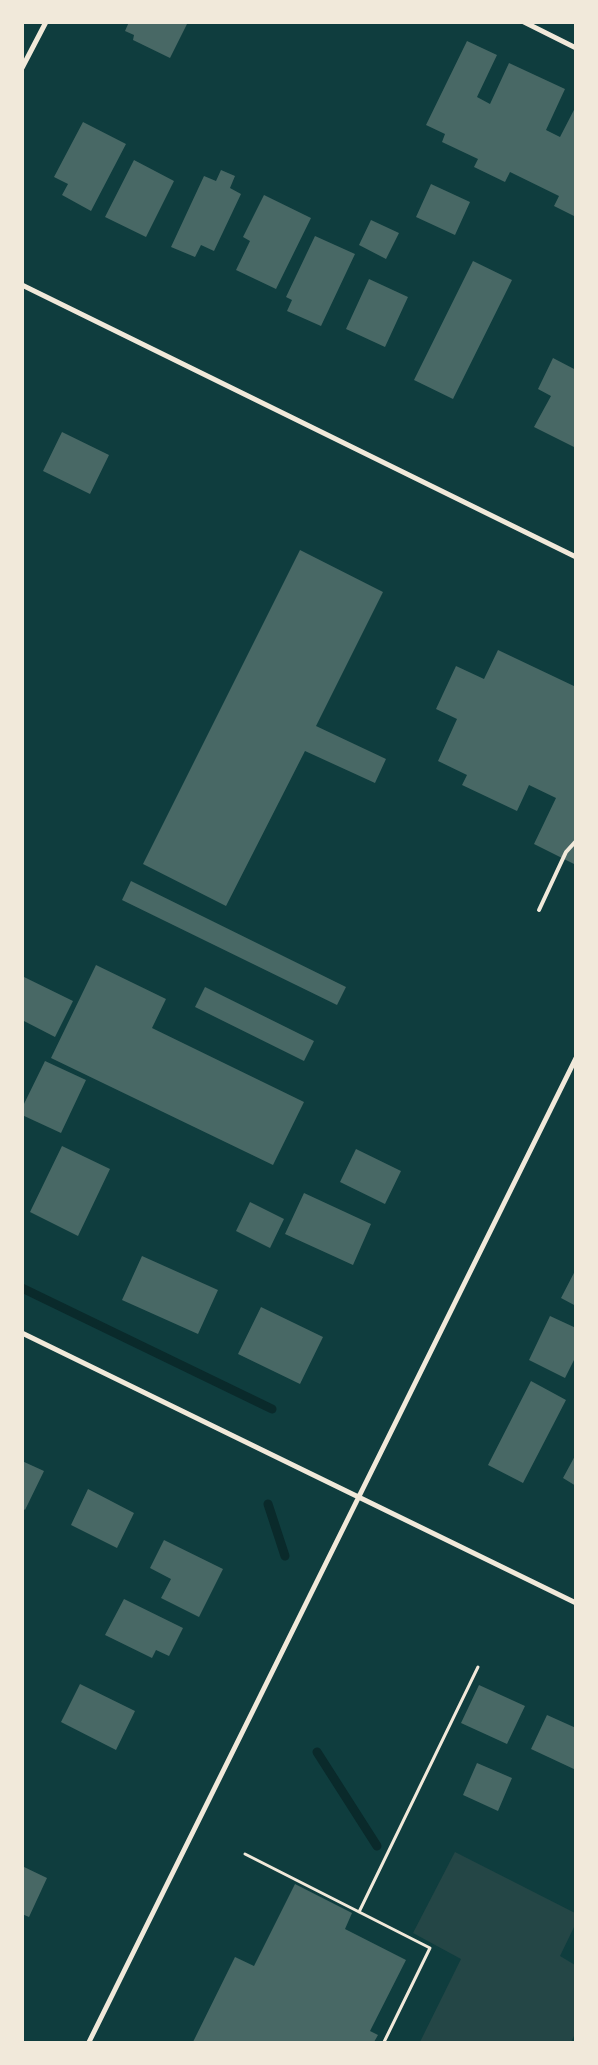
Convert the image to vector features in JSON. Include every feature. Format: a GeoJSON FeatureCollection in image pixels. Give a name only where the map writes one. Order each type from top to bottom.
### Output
{"type":"FeatureCollection","features":[{"type":"Feature","properties":{"kind":"street"},"geometry":{"type":"LineString","coordinates":[[22,68],[46,22]]}},
{"type":"Feature","properties":{"kind":"street"},"geometry":{"type":"LineString","coordinates":[[524,22],[576,48]]}},
{"type":"Feature","properties":{"kind":"street"},"geometry":{"type":"LineString","coordinates":[[22,285],[576,557]]}},
{"type":"Feature","properties":{"kind":"street"},"geometry":{"type":"LineString","coordinates":[[89,2042],[576,1058]]}},
{"type":"Feature","properties":{"kind":"street"},"geometry":{"type":"LineString","coordinates":[[22,1333],[576,1602]]}},
{"type":"Feature","properties":{"kind":"lane"},"geometry":{"type":"LineString","coordinates":[[540,910],[566,852],[576,841]]}},
{"type":"Feature","properties":{"kind":"path"},"geometry":{"type":"LineString","coordinates":[[359,1912],[478,1667]]}},
{"type":"Feature","properties":{"kind":"path"},"geometry":{"type":"LineString","coordinates":[[245,1854],[430,1948],[384,2042]]}},
{"type":"Feature","properties":{"kind":"shaded area"},"geometry":{"type":"Polygon","coordinates":[[[455,1852],[575,1913],[575,1925],[560,1956],[575,1965],[575,2034],[571,2042],[420,2042],[461,1959],[413,1933],[455,1852]]]}},
{"type":"Feature","properties":{"kind":"building"},"geometry":{"type":"Polygon","coordinates":[[[129,22],[188,22],[170,58],[133,40],[134,35],[125,31],[129,22]]]}},
{"type":"Feature","properties":{"kind":"building"},"geometry":{"type":"Polygon","coordinates":[[[467,41],[497,55],[477,97],[490,104],[509,63],[565,89],[546,130],[560,137],[576,106],[576,217],[554,206],[559,196],[510,172],[505,182],[474,167],[478,159],[442,142],[445,134],[426,125],[467,41]]]}},
{"type":"Feature","properties":{"kind":"building"},"geometry":{"type":"Polygon","coordinates":[[[83,122],[126,144],[91,211],[62,195],[68,184],[54,177],[83,122]]]}},
{"type":"Feature","properties":{"kind":"building"},"geometry":{"type":"Polygon","coordinates":[[[134,160],[174,181],[146,237],[105,217],[134,160]]]}},
{"type":"Feature","properties":{"kind":"building"},"geometry":{"type":"Polygon","coordinates":[[[221,170],[235,176],[230,188],[241,194],[214,251],[201,245],[195,257],[171,247],[204,176],[216,181],[221,170]]]}},
{"type":"Feature","properties":{"kind":"building"},"geometry":{"type":"Polygon","coordinates":[[[431,184],[470,202],[455,235],[416,217],[431,184]]]}},
{"type":"Feature","properties":{"kind":"building"},"geometry":{"type":"Polygon","coordinates":[[[264,195],[311,218],[276,289],[236,270],[250,241],[243,237],[264,195]]]}},
{"type":"Feature","properties":{"kind":"building"},"geometry":{"type":"Polygon","coordinates":[[[371,220],[399,233],[386,259],[359,245],[371,220]]]}},
{"type":"Feature","properties":{"kind":"building"},"geometry":{"type":"Polygon","coordinates":[[[315,236],[355,254],[321,326],[287,311],[292,300],[286,297],[315,236]]]}},
{"type":"Feature","properties":{"kind":"building"},"geometry":{"type":"Polygon","coordinates":[[[473,261],[512,280],[453,399],[414,380],[473,261]]]}},
{"type":"Feature","properties":{"kind":"building"},"geometry":{"type":"Polygon","coordinates":[[[369,279],[408,297],[385,347],[346,329],[369,279]]]}},
{"type":"Feature","properties":{"kind":"building"},"geometry":{"type":"Polygon","coordinates":[[[553,358],[576,370],[576,448],[534,427],[551,396],[538,389],[553,358]]]}},
{"type":"Feature","properties":{"kind":"building"},"geometry":{"type":"Polygon","coordinates":[[[62,432],[109,455],[90,494],[43,471],[62,432]]]}},
{"type":"Feature","properties":{"kind":"building"},"geometry":{"type":"Polygon","coordinates":[[[300,550],[383,592],[316,726],[386,759],[375,783],[305,751],[226,906],[143,864],[300,550]]]}},
{"type":"Feature","properties":{"kind":"building"},"geometry":{"type":"Polygon","coordinates":[[[498,650],[576,687],[576,865],[534,844],[556,798],[529,785],[517,811],[462,785],[467,775],[438,761],[457,719],[436,709],[456,666],[484,679],[498,650]]]}},
{"type":"Feature","properties":{"kind":"building"},"geometry":{"type":"Polygon","coordinates":[[[131,881],[346,987],[337,1005],[122,900],[131,881]]]}},
{"type":"Feature","properties":{"kind":"building"},"geometry":{"type":"Polygon","coordinates":[[[96,965],[166,999],[152,1028],[304,1102],[273,1165],[51,1058],[96,965]]]}},
{"type":"Feature","properties":{"kind":"building"},"geometry":{"type":"Polygon","coordinates":[[[22,976],[73,1001],[55,1037],[22,1020],[22,976]]]}},
{"type":"Feature","properties":{"kind":"building"},"geometry":{"type":"Polygon","coordinates":[[[205,987],[314,1041],[304,1061],[195,1007],[205,987]]]}},
{"type":"Feature","properties":{"kind":"building"},"geometry":{"type":"Polygon","coordinates":[[[45,1061],[86,1080],[61,1133],[22,1115],[22,1108],[45,1061]]]}},
{"type":"Feature","properties":{"kind":"building"},"geometry":{"type":"Polygon","coordinates":[[[62,1146],[110,1169],[78,1236],[30,1212],[62,1146]]]}},
{"type":"Feature","properties":{"kind":"building"},"geometry":{"type":"Polygon","coordinates":[[[356,1149],[401,1171],[385,1204],[340,1182],[356,1149]]]}},
{"type":"Feature","properties":{"kind":"building"},"geometry":{"type":"Polygon","coordinates":[[[304,1193],[371,1224],[353,1265],[285,1234],[304,1193]]]}},
{"type":"Feature","properties":{"kind":"building"},"geometry":{"type":"Polygon","coordinates":[[[250,1202],[284,1219],[270,1248],[236,1231],[250,1202]]]}},
{"type":"Feature","properties":{"kind":"building"},"geometry":{"type":"Polygon","coordinates":[[[142,1256],[218,1290],[198,1334],[122,1300],[142,1256]]]}},
{"type":"Feature","properties":{"kind":"building"},"geometry":{"type":"Polygon","coordinates":[[[576,1269],[576,1306],[561,1298],[576,1269]]]}},
{"type":"Feature","properties":{"kind":"building"},"geometry":{"type":"Polygon","coordinates":[[[261,1307],[323,1337],[300,1384],[238,1354],[261,1307]]]}},
{"type":"Feature","properties":{"kind":"building"},"geometry":{"type":"Polygon","coordinates":[[[550,1316],[576,1328],[576,1356],[565,1378],[529,1360],[550,1316]]]}},
{"type":"Feature","properties":{"kind":"building"},"geometry":{"type":"Polygon","coordinates":[[[531,1381],[566,1400],[523,1483],[488,1465],[531,1381]]]}},
{"type":"Feature","properties":{"kind":"building"},"geometry":{"type":"Polygon","coordinates":[[[576,1454],[576,1486],[563,1478],[576,1454]]]}},
{"type":"Feature","properties":{"kind":"building"},"geometry":{"type":"Polygon","coordinates":[[[22,1461],[44,1471],[25,1510],[22,1508],[22,1461]]]}},
{"type":"Feature","properties":{"kind":"building"},"geometry":{"type":"Polygon","coordinates":[[[88,1489],[134,1513],[117,1548],[71,1525],[88,1489]]]}},
{"type":"Feature","properties":{"kind":"building"},"geometry":{"type":"Polygon","coordinates":[[[164,1540],[223,1569],[199,1617],[161,1598],[171,1579],[150,1568],[164,1540]]]}},
{"type":"Feature","properties":{"kind":"building"},"geometry":{"type":"Polygon","coordinates":[[[124,1599],[183,1628],[169,1656],[156,1650],[152,1658],[105,1635],[124,1599]]]}},
{"type":"Feature","properties":{"kind":"building"},"geometry":{"type":"Polygon","coordinates":[[[80,1684],[135,1711],[116,1750],[61,1722],[80,1684]]]}},
{"type":"Feature","properties":{"kind":"building"},"geometry":{"type":"Polygon","coordinates":[[[479,1685],[525,1706],[507,1744],[461,1723],[479,1685]]]}},
{"type":"Feature","properties":{"kind":"building"},"geometry":{"type":"Polygon","coordinates":[[[547,1715],[576,1728],[576,1770],[531,1749],[547,1715]]]}},
{"type":"Feature","properties":{"kind":"building"},"geometry":{"type":"Polygon","coordinates":[[[477,1763],[512,1778],[498,1811],[463,1795],[477,1763]]]}},
{"type":"Feature","properties":{"kind":"building"},"geometry":{"type":"Polygon","coordinates":[[[22,1866],[47,1878],[29,1917],[22,1914],[22,1866]]]}},
{"type":"Feature","properties":{"kind":"building"},"geometry":{"type":"Polygon","coordinates":[[[295,1884],[352,1913],[345,1929],[406,1960],[370,2031],[378,2035],[374,2042],[193,2042],[235,1957],[254,1966],[295,1884]]]}},
{"type":"Feature","properties":{"kind":"waterway"},"geometry":{"type":"LineString","coordinates":[[22,1288],[272,1409]]}},
{"type":"Feature","properties":{"kind":"waterway"},"geometry":{"type":"LineString","coordinates":[[268,1504],[285,1556]]}},
{"type":"Feature","properties":{"kind":"waterway"},"geometry":{"type":"LineString","coordinates":[[317,1752],[377,1846]]}}]}
